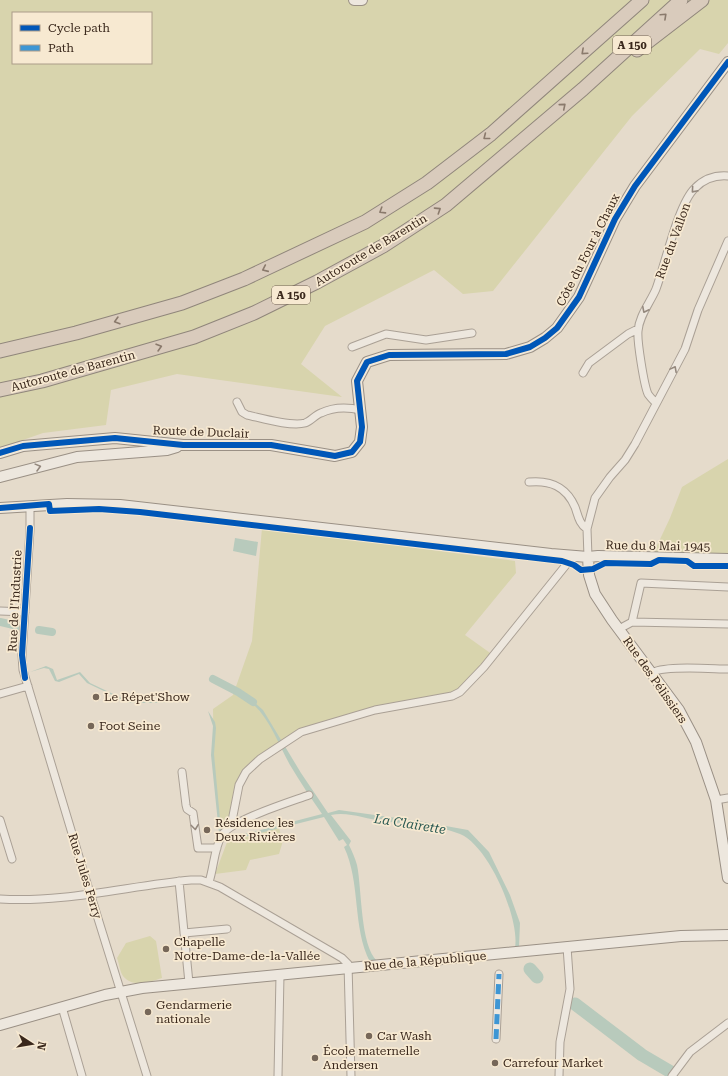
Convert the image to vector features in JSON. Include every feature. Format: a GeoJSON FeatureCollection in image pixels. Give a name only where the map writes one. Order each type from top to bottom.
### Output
{"type":"FeatureCollection","features":[{"type":"Feature","properties":{"kind":"highway"},"geometry":{"type":"LineString","coordinates":[[613,26],[634,0]]}},
{"type":"Feature","properties":{"kind":"highway","name":"A 150"},"geometry":{"type":"LineString","coordinates":[[0,351],[76,333],[182,303],[244,279],[365,222],[427,184],[491,134],[642,0]]}},
{"type":"Feature","properties":{"kind":"highway","name":"Autoroute de Barentin"},"geometry":{"type":"LineString","coordinates":[[0,390],[42,381],[194,337],[254,313],[318,282],[383,246],[446,205],[584,89],[681,0]]}},
{"type":"Feature","properties":{"kind":"highway"},"geometry":{"type":"LineString","coordinates":[[584,89],[649,42],[702,0]]}},
{"type":"Feature","properties":{"kind":"street"},"geometry":{"type":"LineString","coordinates":[[354,0],[362,0]]}},
{"type":"Feature","properties":{"kind":"street","name":"Côte du Four à Chaux"},"geometry":{"type":"LineString","coordinates":[[360,408],[357,381],[367,362],[389,355],[506,354],[530,347],[557,328],[579,297],[615,219],[634,186],[728,62]]}},
{"type":"Feature","properties":{"kind":"street","name":"Rue du Vallon"},"geometry":{"type":"LineString","coordinates":[[656,403],[648,392],[638,340],[638,329],[655,290],[684,204],[694,188],[708,179],[722,175],[728,176]]}},
{"type":"Feature","properties":{"kind":"street"},"geometry":{"type":"LineString","coordinates":[[588,557],[587,529],[595,498],[610,477],[625,460],[685,349],[698,310],[728,241]]}},
{"type":"Feature","properties":{"kind":"street"},"geometry":{"type":"LineString","coordinates":[[583,373],[589,363],[628,334],[638,329]]}},
{"type":"Feature","properties":{"kind":"street"},"geometry":{"type":"LineString","coordinates":[[352,347],[386,334],[426,340],[472,333]]}},
{"type":"Feature","properties":{"kind":"street"},"geometry":{"type":"LineString","coordinates":[[425,354],[426,340]]}},
{"type":"Feature","properties":{"kind":"street"},"geometry":{"type":"LineString","coordinates":[[237,402],[242,412],[247,415],[289,423],[305,423],[321,413],[334,409],[360,408]]}},
{"type":"Feature","properties":{"kind":"street","name":"Route de Duclair"},"geometry":{"type":"LineString","coordinates":[[0,453],[23,446],[115,438],[183,445],[271,445],[335,456],[352,452],[360,442],[362,427],[360,408]]}},
{"type":"Feature","properties":{"kind":"street"},"geometry":{"type":"LineString","coordinates":[[0,477],[77,456],[167,450],[183,445]]}},
{"type":"Feature","properties":{"kind":"street"},"geometry":{"type":"LineString","coordinates":[[529,482],[545,481],[562,488],[569,495],[580,523],[587,529]]}},
{"type":"Feature","properties":{"kind":"street"},"geometry":{"type":"LineString","coordinates":[[0,501],[15,506]]}},
{"type":"Feature","properties":{"kind":"street","name":"Rue du 8 Mai 1945"},"geometry":{"type":"LineString","coordinates":[[15,506],[96,504],[146,508],[588,557],[728,559]]}},
{"type":"Feature","properties":{"kind":"street"},"geometry":{"type":"LineString","coordinates":[[0,508],[15,506]]}},
{"type":"Feature","properties":{"kind":"street","name":"Rue de l'Industrie"},"geometry":{"type":"LineString","coordinates":[[24,675],[22,663],[30,530],[30,506]]}},
{"type":"Feature","properties":{"kind":"street"},"geometry":{"type":"LineString","coordinates":[[231,826],[239,785],[246,772],[260,758],[301,732],[375,710],[452,696],[460,692],[484,667],[566,565],[576,556]]}},
{"type":"Feature","properties":{"kind":"street","name":"Rue des Pélissiers"},"geometry":{"type":"LineString","coordinates":[[588,557],[589,576],[595,594],[619,629],[676,705],[701,756],[716,800],[728,878]]}},
{"type":"Feature","properties":{"kind":"street"},"geometry":{"type":"LineString","coordinates":[[632,622],[641,584],[728,588]]}},
{"type":"Feature","properties":{"kind":"street"},"geometry":{"type":"LineString","coordinates":[[0,611],[25,612]]}},
{"type":"Feature","properties":{"kind":"street"},"geometry":{"type":"LineString","coordinates":[[619,629],[632,622],[728,624]]}},
{"type":"Feature","properties":{"kind":"street"},"geometry":{"type":"LineString","coordinates":[[652,673],[656,670],[671,668],[728,669]]}},
{"type":"Feature","properties":{"kind":"street","name":"Rue Jules Ferry"},"geometry":{"type":"LineString","coordinates":[[24,675],[147,1076]]}},
{"type":"Feature","properties":{"kind":"street"},"geometry":{"type":"LineString","coordinates":[[0,694],[28,686]]}},
{"type":"Feature","properties":{"kind":"street"},"geometry":{"type":"LineString","coordinates":[[182,772],[186,805],[187,809],[193,813],[198,848],[217,848]]}},
{"type":"Feature","properties":{"kind":"street"},"geometry":{"type":"LineString","coordinates":[[209,882],[217,848],[222,835],[231,826],[309,795]]}},
{"type":"Feature","properties":{"kind":"street"},"geometry":{"type":"LineString","coordinates":[[716,800],[728,798]]}},
{"type":"Feature","properties":{"kind":"street"},"geometry":{"type":"LineString","coordinates":[[0,820],[12,859]]}},
{"type":"Feature","properties":{"kind":"street"},"geometry":{"type":"LineString","coordinates":[[0,899],[21,901],[91,894],[179,881],[201,880],[209,882],[240,898],[342,958],[349,968],[351,1076]]}},
{"type":"Feature","properties":{"kind":"street"},"geometry":{"type":"LineString","coordinates":[[179,881],[189,983]]}},
{"type":"Feature","properties":{"kind":"street"},"geometry":{"type":"LineString","coordinates":[[184,933],[227,929]]}},
{"type":"Feature","properties":{"kind":"street","name":"Rue de la République"},"geometry":{"type":"LineString","coordinates":[[0,1025],[122,991],[189,983],[681,936],[728,935]]}},
{"type":"Feature","properties":{"kind":"street"},"geometry":{"type":"LineString","coordinates":[[559,1076],[560,1042],[570,989],[567,947]]}},
{"type":"Feature","properties":{"kind":"street"},"geometry":{"type":"LineString","coordinates":[[496,1039],[499,974]]}},
{"type":"Feature","properties":{"kind":"street"},"geometry":{"type":"LineString","coordinates":[[278,1076],[280,975]]}},
{"type":"Feature","properties":{"kind":"street"},"geometry":{"type":"LineString","coordinates":[[62,1007],[82,1076]]}},
{"type":"Feature","properties":{"kind":"street"},"geometry":{"type":"LineString","coordinates":[[672,1076],[690,1052],[728,1023]]}},
{"type":"Feature","properties":{"kind":"shaded area"},"geometry":{"type":"Polygon","coordinates":[[[0,0],[728,0],[728,43],[719,54],[700,49],[632,116],[493,291],[463,294],[434,270],[325,326],[301,364],[342,397],[177,374],[111,390],[106,425],[43,433],[0,448],[0,0]]]}},
{"type":"Feature","properties":{"kind":"shaded area"},"geometry":{"type":"Polygon","coordinates":[[[728,459],[728,559],[654,552],[670,518],[682,487],[728,459]]]}},
{"type":"Feature","properties":{"kind":"shaded area"},"geometry":{"type":"Polygon","coordinates":[[[262,528],[515,561],[516,573],[465,635],[493,655],[460,692],[375,710],[301,732],[246,772],[231,826],[225,831],[221,831],[214,771],[213,709],[233,695],[252,641],[262,528]]]}},
{"type":"Feature","properties":{"kind":"shaded area"},"geometry":{"type":"Polygon","coordinates":[[[235,538],[258,542],[256,556],[233,551],[235,538]]]}},
{"type":"Feature","properties":{"kind":"shaded area"},"geometry":{"type":"Polygon","coordinates":[[[46,666],[53,669],[57,680],[80,672],[90,683],[128,701],[177,703],[129,703],[87,683],[79,674],[59,682],[55,681],[49,669],[44,668],[30,672],[46,666]]]}},
{"type":"Feature","properties":{"kind":"shaded area"},"geometry":{"type":"Polygon","coordinates":[[[245,694],[263,710],[301,773],[328,813],[339,810],[418,821],[468,830],[489,852],[510,895],[520,923],[519,947],[515,948],[513,920],[500,885],[482,853],[471,841],[460,834],[432,827],[382,821],[344,814],[331,815],[351,841],[349,845],[357,865],[359,875],[362,916],[367,943],[371,953],[377,961],[370,962],[364,948],[358,920],[353,875],[344,847],[347,845],[343,839],[339,841],[324,817],[244,837],[228,838],[227,837],[230,834],[249,833],[322,814],[290,765],[271,727],[259,710],[243,697],[245,694]]]}},
{"type":"Feature","properties":{"kind":"shaded area"},"geometry":{"type":"Polygon","coordinates":[[[208,711],[215,722],[216,728],[214,754],[221,830],[219,833],[211,755],[213,726],[208,711]]]}},
{"type":"Feature","properties":{"kind":"shaded area"},"geometry":{"type":"Polygon","coordinates":[[[279,828],[281,835],[285,834],[279,854],[250,860],[246,870],[215,874],[229,837],[240,838],[279,828]]]}},
{"type":"Feature","properties":{"kind":"shaded area"},"geometry":{"type":"Polygon","coordinates":[[[150,936],[156,941],[162,978],[141,983],[131,982],[123,976],[117,958],[126,943],[150,936]]]}},
{"type":"Feature","properties":{"kind":"waterway"},"geometry":{"type":"LineString","coordinates":[[0,622],[18,626]]}},
{"type":"Feature","properties":{"kind":"waterway"},"geometry":{"type":"LineString","coordinates":[[39,630],[52,632]]}},
{"type":"Feature","properties":{"kind":"waterway"},"geometry":{"type":"LineString","coordinates":[[213,679],[253,702]]}},
{"type":"Feature","properties":{"kind":"waterway","name":"La Clairette"},"geometry":{"type":"LineString","coordinates":[[530,969],[537,977]]}},
{"type":"Feature","properties":{"kind":"waterway","name":"La Clairette"},"geometry":{"type":"LineString","coordinates":[[575,1004],[642,1055],[671,1072]]}},
{"type":"Feature","properties":{"kind":"marked path"},"geometry":{"type":"LineString","coordinates":[[496,1039],[499,974]]}},
{"type":"Feature","properties":{"kind":"cycle path"},"geometry":{"type":"LineString","coordinates":[[0,453],[23,446],[115,438],[183,445],[271,445],[335,456],[352,452],[360,442],[362,427],[357,381],[367,362],[389,355],[506,354],[530,347],[545,338],[557,328],[579,297],[615,219],[635,186],[728,62]]}},
{"type":"Feature","properties":{"kind":"cycle path"},"geometry":{"type":"LineString","coordinates":[[0,508],[49,504],[50,511],[99,509],[140,512],[562,561],[574,565],[581,570],[593,569],[605,563],[651,564],[659,560],[687,561],[694,566],[728,566]]}},
{"type":"Feature","properties":{"kind":"cycle path"},"geometry":{"type":"LineString","coordinates":[[25,678],[22,655],[30,528]]}},
{"type":"Feature","properties":{"kind":"place","name":"Le Répet'Show"},"geometry":{"type":"Point","coordinates":[96,697]}},
{"type":"Feature","properties":{"kind":"place","name":"Foot Seine"},"geometry":{"type":"Point","coordinates":[91,726]}},
{"type":"Feature","properties":{"kind":"place","name":"Résidence les Deux Rivières"},"geometry":{"type":"Point","coordinates":[207,830]}},
{"type":"Feature","properties":{"kind":"place","name":"Chapelle Notre-Dame-de-la-Vallée"},"geometry":{"type":"Point","coordinates":[166,949]}},
{"type":"Feature","properties":{"kind":"place","name":"Gendarmerie nationale"},"geometry":{"type":"Point","coordinates":[148,1012]}},
{"type":"Feature","properties":{"kind":"place","name":"Car Wash"},"geometry":{"type":"Point","coordinates":[369,1036]}},
{"type":"Feature","properties":{"kind":"place","name":"École maternelle Andersen"},"geometry":{"type":"Point","coordinates":[315,1058]}},
{"type":"Feature","properties":{"kind":"place","name":"Carrefour Market"},"geometry":{"type":"Point","coordinates":[495,1063]}}]}
